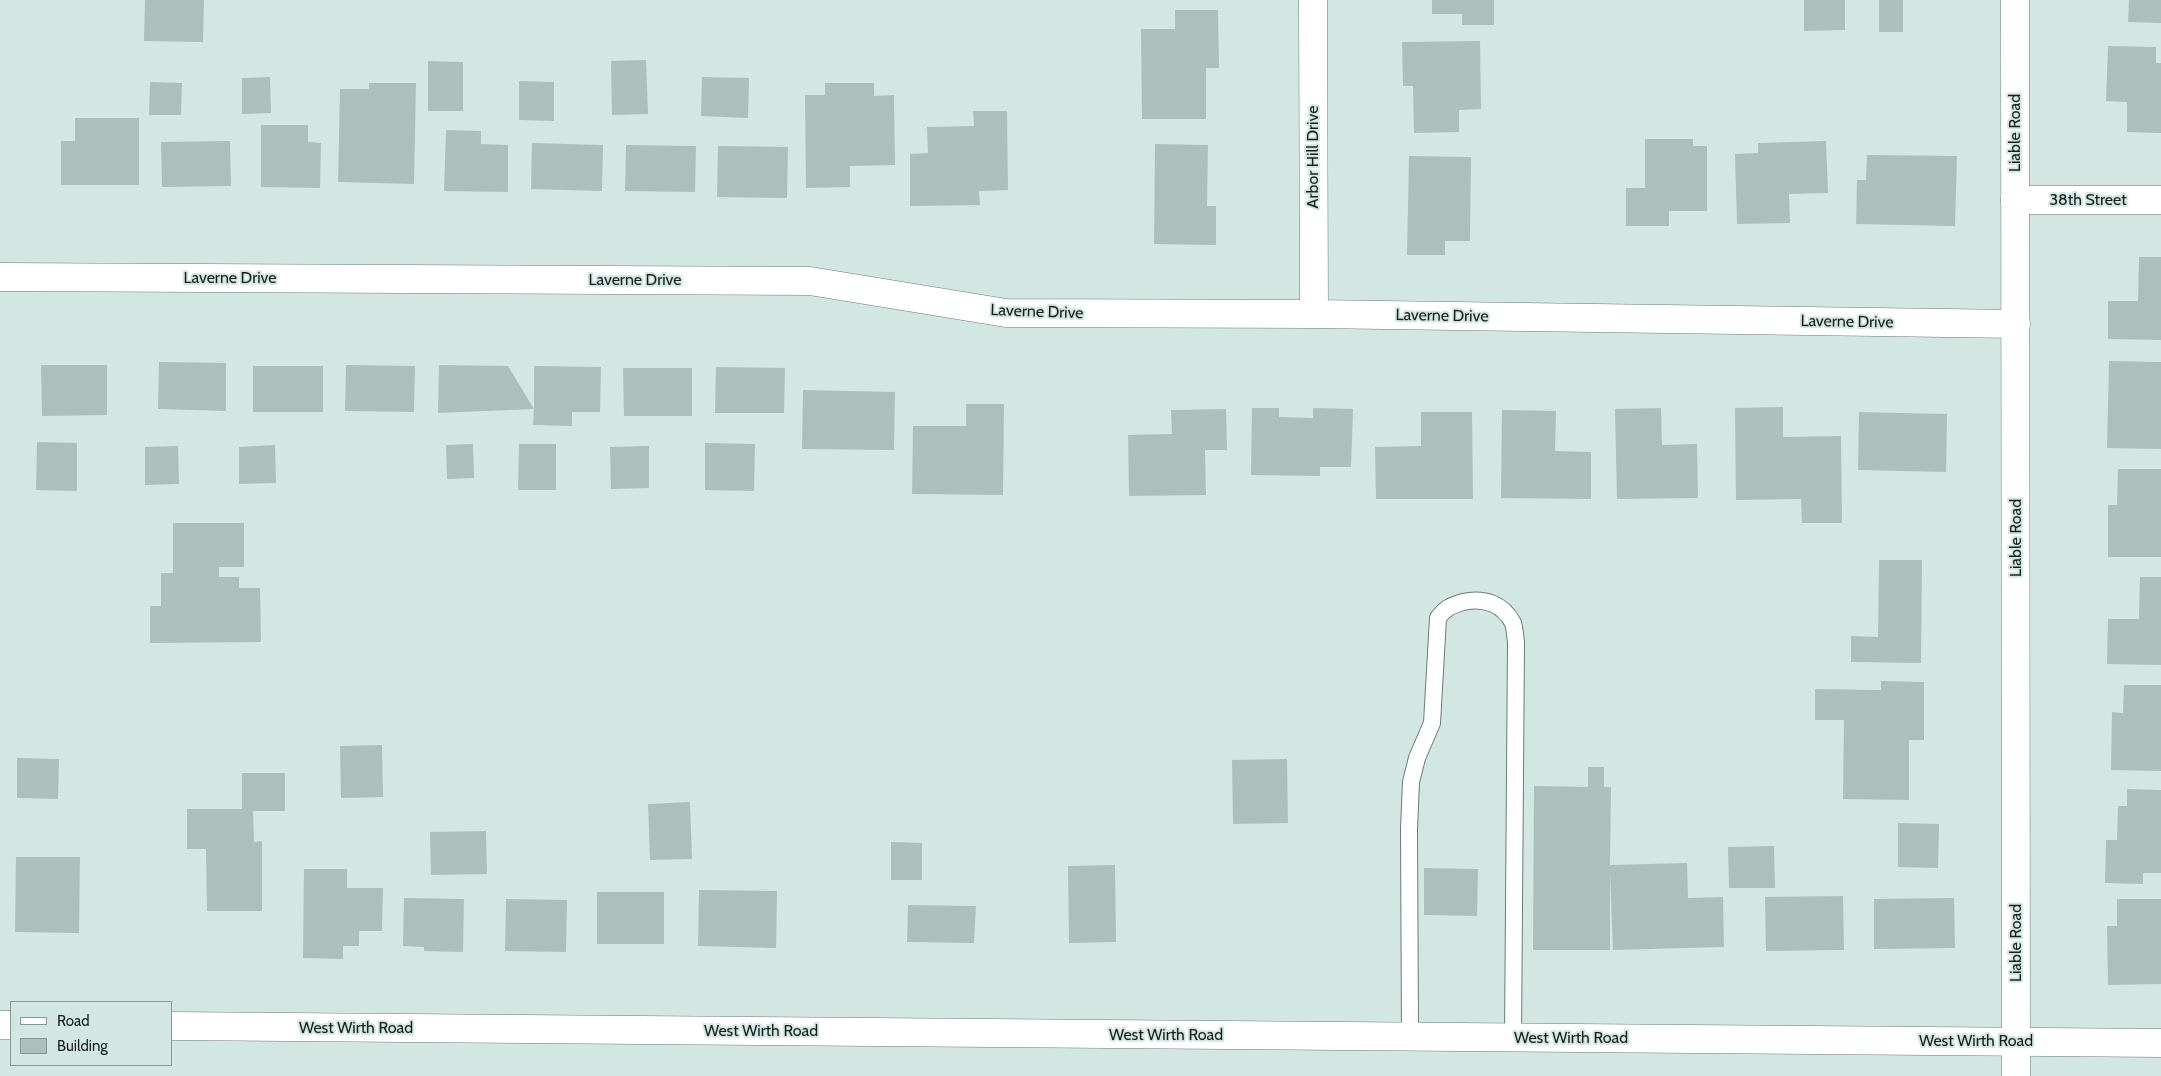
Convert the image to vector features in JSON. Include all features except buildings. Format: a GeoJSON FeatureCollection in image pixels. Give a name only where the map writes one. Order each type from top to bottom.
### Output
{"type":"FeatureCollection","features":[{"type":"Feature","properties":{"kind":"street","name":"Arbor Hill Drive"},"geometry":{"type":"LineString","coordinates":[[1313,0],[1314,314]]}},
{"type":"Feature","properties":{"kind":"street","name":"Liable Road"},"geometry":{"type":"LineString","coordinates":[[2015,0],[2016,1076]]}},
{"type":"Feature","properties":{"kind":"street","name":"38th Street"},"geometry":{"type":"LineString","coordinates":[[2015,200],[2161,200]]}},
{"type":"Feature","properties":{"kind":"street","name":"Laverne Drive"},"geometry":{"type":"LineString","coordinates":[[0,277],[810,282],[1006,314],[1314,314],[2016,324]]}},
{"type":"Feature","properties":{"kind":"street","name":"West Wirth Road"},"geometry":{"type":"LineString","coordinates":[[172,1026],[2161,1043]]}},
{"type":"Feature","properties":{"kind":"lane"},"geometry":{"type":"LineString","coordinates":[[1410,1036],[1409,829],[1411,782],[1417,758],[1432,723],[1438,618],[1446,607],[1469,601],[1487,600],[1501,609],[1513,624],[1516,642],[1513,1038]]}}]}
